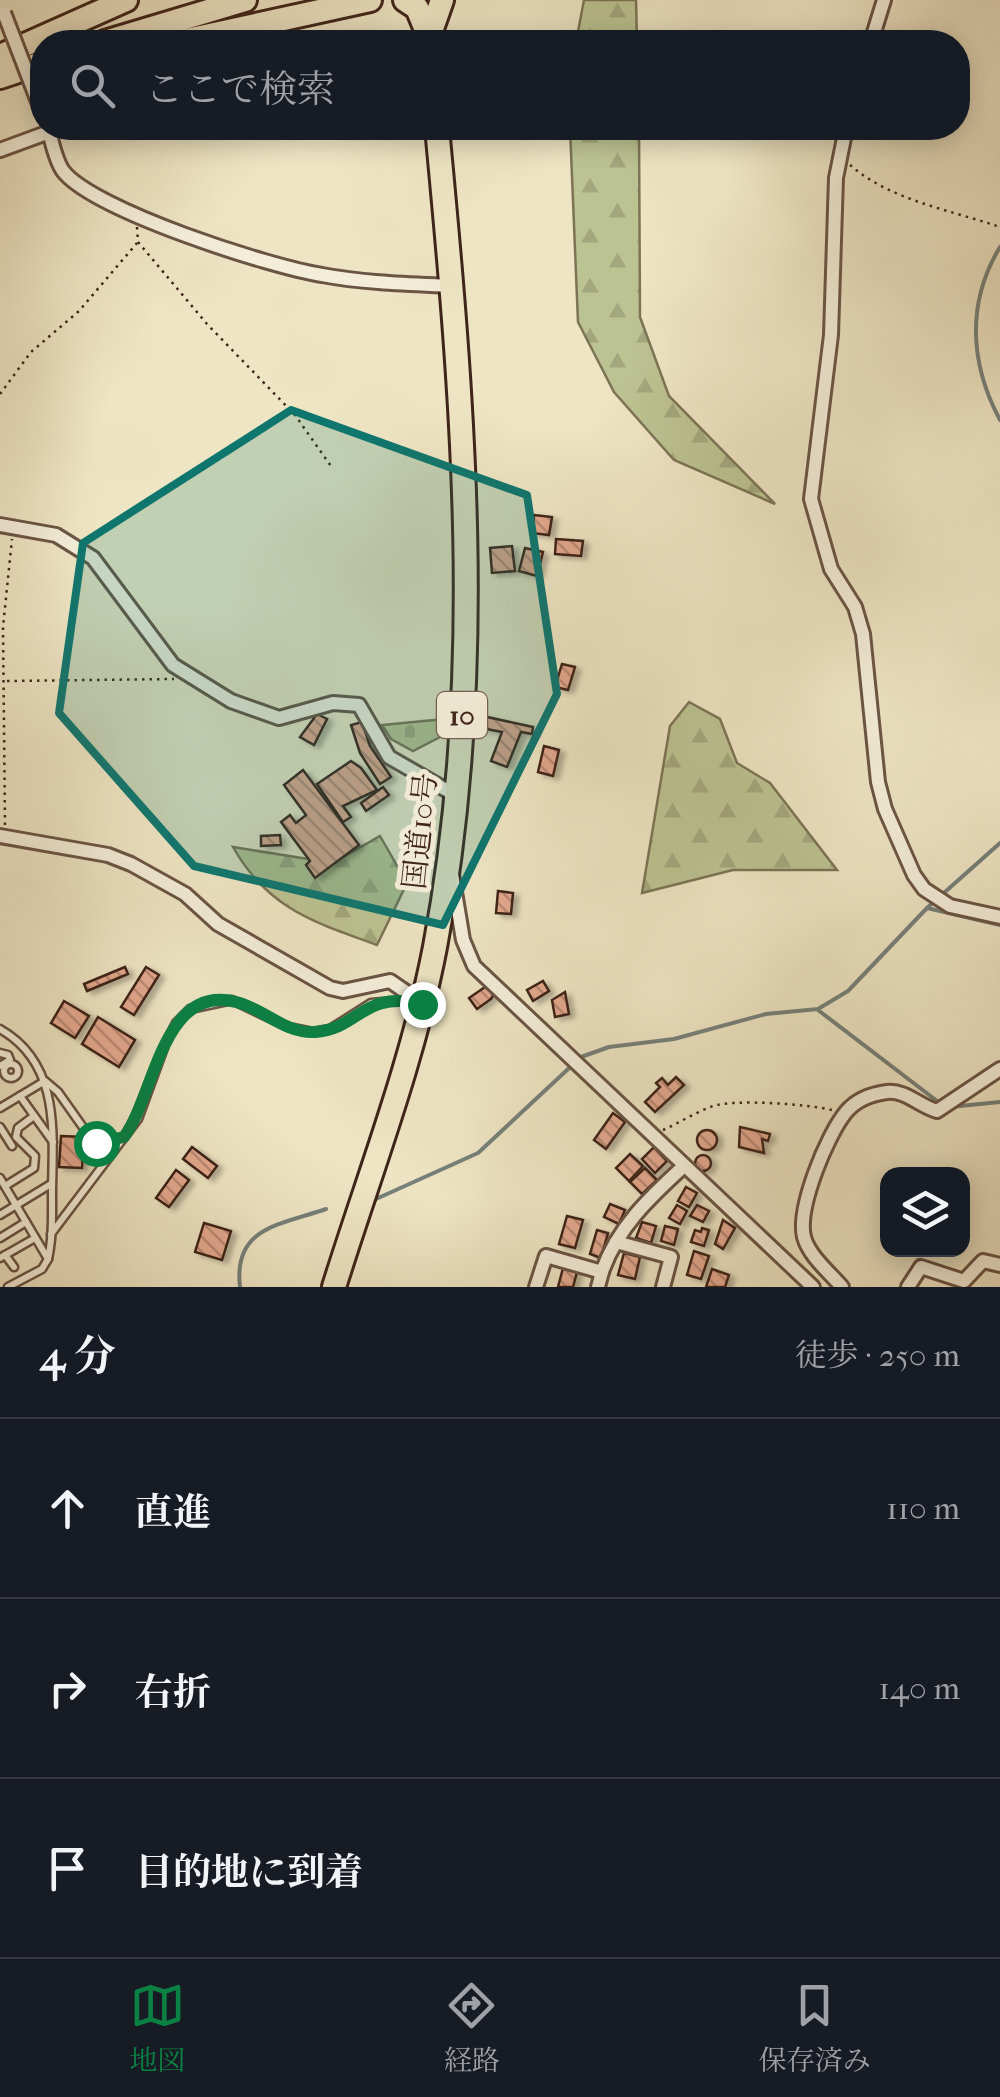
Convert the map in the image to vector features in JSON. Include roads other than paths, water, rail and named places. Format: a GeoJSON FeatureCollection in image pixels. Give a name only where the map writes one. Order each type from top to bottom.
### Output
{"type":"FeatureCollection","features":[{"type":"Feature","properties":{"kind":"highway"},"geometry":{"type":"LineString","coordinates":[[58,30],[126,0]]}},
{"type":"Feature","properties":{"kind":"highway"},"geometry":{"type":"LineString","coordinates":[[145,30],[244,0]]}},
{"type":"Feature","properties":{"kind":"highway"},"geometry":{"type":"LineString","coordinates":[[233,30],[370,0]]}},
{"type":"Feature","properties":{"kind":"highway"},"geometry":{"type":"LineString","coordinates":[[406,0],[417,8],[425,30]]}},
{"type":"Feature","properties":{"kind":"highway"},"geometry":{"type":"LineString","coordinates":[[426,0],[428,30]]}},
{"type":"Feature","properties":{"kind":"highway"},"geometry":{"type":"LineString","coordinates":[[432,30],[442,0]]}},
{"type":"Feature","properties":{"kind":"highway"},"geometry":{"type":"LineString","coordinates":[[0,56],[30,43]]}},
{"type":"Feature","properties":{"kind":"highway"},"geometry":{"type":"LineString","coordinates":[[0,76],[30,67]]}},
{"type":"Feature","properties":{"kind":"highway"},"geometry":{"type":"LineString","coordinates":[[0,90],[30,82]]}},
{"type":"Feature","properties":{"kind":"highway","name":"国道10号"},"geometry":{"type":"LineString","coordinates":[[334,1287],[415,1002],[448,862],[455,795],[469,552],[438,140]]}},
{"type":"Feature","properties":{"kind":"street"},"geometry":{"type":"LineString","coordinates":[[875,30],[884,0]]}},
{"type":"Feature","properties":{"kind":"street"},"geometry":{"type":"LineString","coordinates":[[2,8],[30,81]]}},
{"type":"Feature","properties":{"kind":"street"},"geometry":{"type":"LineString","coordinates":[[0,150],[30,138]]}},
{"type":"Feature","properties":{"kind":"street"},"geometry":{"type":"LineString","coordinates":[[55,140],[60,168],[76,184],[136,215],[322,276],[452,286]]}},
{"type":"Feature","properties":{"kind":"street"},"geometry":{"type":"LineString","coordinates":[[842,140],[822,434],[810,485],[811,500],[830,568],[855,607],[862,634],[874,758],[885,810],[924,889],[950,906],[1000,917]]}},
{"type":"Feature","properties":{"kind":"street"},"geometry":{"type":"LineString","coordinates":[[7,526],[56,535],[93,558],[185,676],[258,714],[279,718],[333,703],[359,705],[389,757],[455,795]]}},
{"type":"Feature","properties":{"kind":"street"},"geometry":{"type":"LineString","coordinates":[[3,837],[108,855],[132,864],[185,894],[218,924],[330,988],[342,990],[390,982],[415,1002]]}},
{"type":"Feature","properties":{"kind":"street"},"geometry":{"type":"LineString","coordinates":[[448,862],[457,892],[462,940],[474,966],[587,1078],[814,1287]]}},
{"type":"Feature","properties":{"kind":"street"},"geometry":{"type":"LineString","coordinates":[[842,1287],[804,1238],[803,1217],[820,1160],[845,1113],[862,1098],[889,1092],[904,1093],[937,1111],[1000,1069]]}},
{"type":"Feature","properties":{"kind":"street"},"geometry":{"type":"LineString","coordinates":[[598,1287],[616,1242],[642,1205],[684,1166]]}},
{"type":"Feature","properties":{"kind":"street"},"geometry":{"type":"LineString","coordinates":[[616,1242],[671,1257],[663,1287]]}},
{"type":"Feature","properties":{"kind":"street"},"geometry":{"type":"LineString","coordinates":[[536,1287],[546,1256],[602,1272]]}},
{"type":"Feature","properties":{"kind":"street"},"geometry":{"type":"LineString","coordinates":[[908,1287],[921,1267],[964,1281],[984,1261],[1000,1266]]}},
{"type":"Feature","properties":{"kind":"lane"},"geometry":{"type":"LineString","coordinates":[[51,1234],[138,1119],[176,1023],[190,1009],[232,1000],[288,1027],[313,1032],[330,1028],[371,1003],[415,1002]]}},
{"type":"Feature","properties":{"kind":"lane"},"geometry":{"type":"LineString","coordinates":[[0,1029],[58,1092],[92,1140],[121,1140]]}},
{"type":"Feature","properties":{"kind":"lane"},"geometry":{"type":"LineString","coordinates":[[0,1053],[10,1057],[4,1066],[17,1068],[14,1078],[21,1095],[54,1143]]}},
{"type":"Feature","properties":{"kind":"lane"},"geometry":{"type":"LineString","coordinates":[[0,1093],[4,1106],[45,1081]]}},
{"type":"Feature","properties":{"kind":"lane"},"geometry":{"type":"LineString","coordinates":[[8,1287],[42,1269],[48,1260],[54,1143],[53,1108],[45,1081]]}},
{"type":"Feature","properties":{"kind":"lane"},"geometry":{"type":"LineString","coordinates":[[34,1116],[18,1128],[16,1137],[33,1152],[36,1165],[2,1182],[48,1260]]}},
{"type":"Feature","properties":{"kind":"lane"},"geometry":{"type":"LineString","coordinates":[[0,1127],[2,1137],[12,1146]]}},
{"type":"Feature","properties":{"kind":"lane"},"geometry":{"type":"LineString","coordinates":[[0,1214],[52,1184]]}},
{"type":"Feature","properties":{"kind":"lane"},"geometry":{"type":"LineString","coordinates":[[3,1234],[26,1222]]}},
{"type":"Feature","properties":{"kind":"lane"},"geometry":{"type":"LineString","coordinates":[[14,1267],[3,1257],[35,1238]]}},
{"type":"Feature","properties":{"kind":"waterway"},"geometry":{"type":"LineString","coordinates":[[1000,247],[981,290],[976,334],[983,377],[1000,420]]}},
{"type":"Feature","properties":{"kind":"waterway"},"geometry":{"type":"LineString","coordinates":[[376,1199],[478,1153],[581,1057],[609,1047],[674,1039],[766,1014],[818,1009],[848,991],[927,908],[1000,843]]}},
{"type":"Feature","properties":{"kind":"waterway"},"geometry":{"type":"LineString","coordinates":[[927,908],[1000,925]]}},
{"type":"Feature","properties":{"kind":"waterway"},"geometry":{"type":"LineString","coordinates":[[818,1010],[941,1104]]}},
{"type":"Feature","properties":{"kind":"waterway"},"geometry":{"type":"LineString","coordinates":[[950,1107],[1000,1102]]}},
{"type":"Feature","properties":{"kind":"waterway"},"geometry":{"type":"LineString","coordinates":[[240,1287],[240,1267],[252,1240],[277,1225],[326,1209]]}}]}
